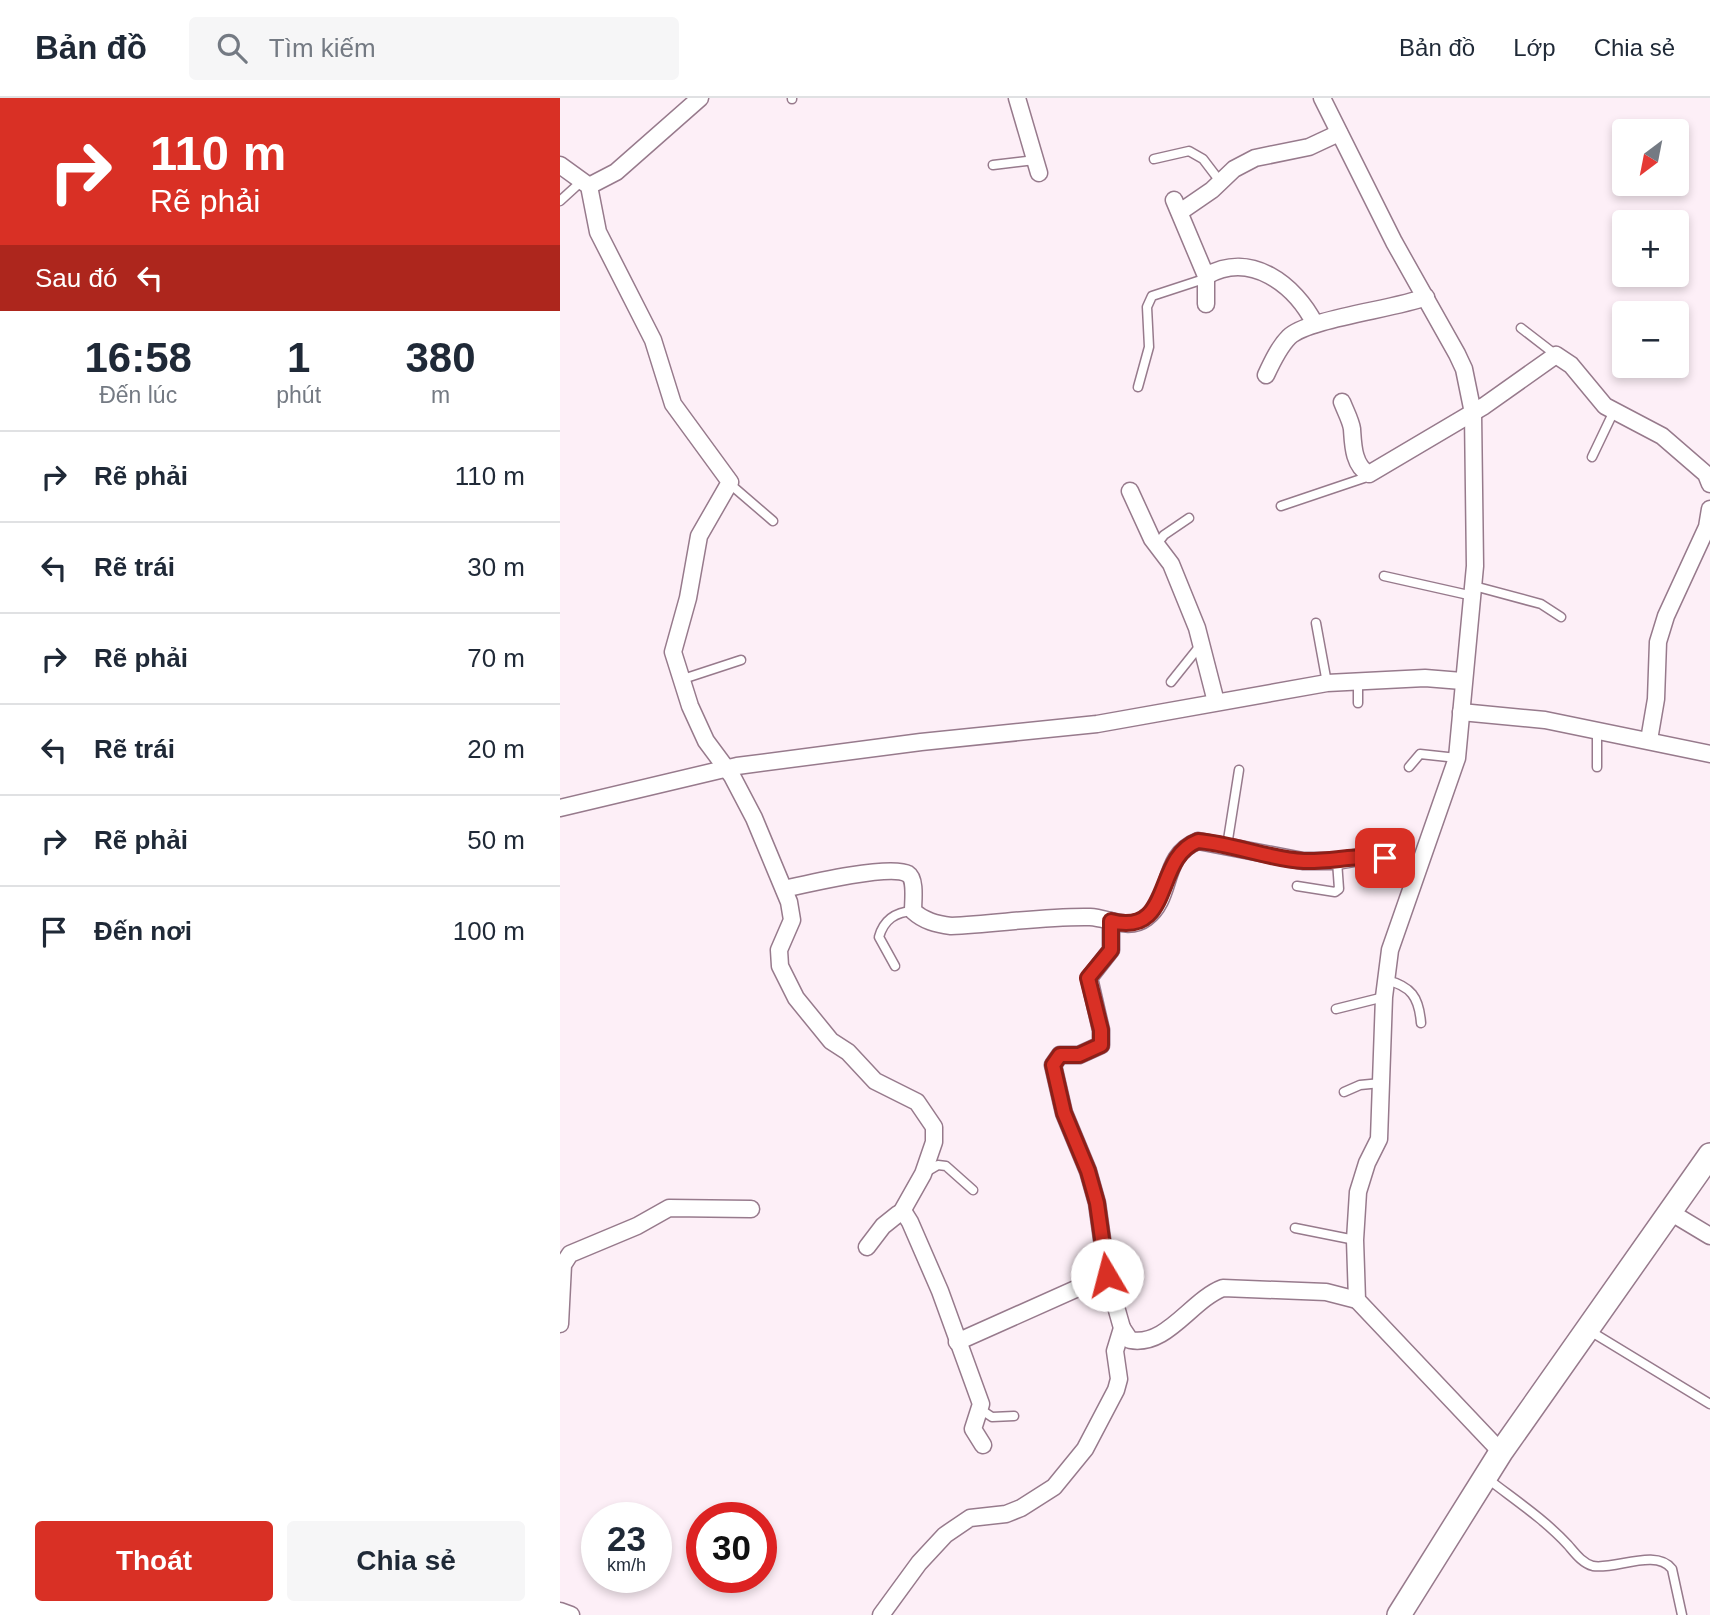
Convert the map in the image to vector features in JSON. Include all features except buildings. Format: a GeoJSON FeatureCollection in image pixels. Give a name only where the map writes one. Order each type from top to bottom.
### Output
{"type":"FeatureCollection","features":[{"type":"Feature","properties":{"kind":"street"},"geometry":{"type":"LineString","coordinates":[[586,183],[616,172],[700,98]]}},
{"type":"Feature","properties":{"kind":"street"},"geometry":{"type":"LineString","coordinates":[[1017,98],[1037,166]]}},
{"type":"Feature","properties":{"kind":"street"},"geometry":{"type":"LineString","coordinates":[[1322,98],[1464,369],[1473,413],[1474,591],[1462,681],[1457,758],[1425,858],[1414,876],[1390,950],[1385,988],[1379,1139],[1358,1192],[1355,1240],[1357,1300]]}},
{"type":"Feature","properties":{"kind":"street"},"geometry":{"type":"LineString","coordinates":[[1206,304],[1206,277],[1177,206],[1212,190],[1219,180],[1255,158],[1309,147],[1339,133]]}},
{"type":"Feature","properties":{"kind":"street"},"geometry":{"type":"LineString","coordinates":[[560,164],[586,183],[598,232],[653,340],[673,404],[730,484],[699,536],[688,598],[673,652],[680,680],[705,741],[732,776],[754,818],[784,888],[792,920],[779,950],[780,966],[796,998],[831,1041],[848,1052],[875,1081],[917,1102],[934,1127],[934,1142],[923,1174],[901,1213],[883,1226],[867,1247]]}},
{"type":"Feature","properties":{"kind":"street"},"geometry":{"type":"LineString","coordinates":[[1206,277],[1222,267],[1261,270],[1299,297],[1315,324]]}},
{"type":"Feature","properties":{"kind":"street"},"geometry":{"type":"LineString","coordinates":[[1266,374],[1291,334],[1315,324],[1401,307],[1426,297]]}},
{"type":"Feature","properties":{"kind":"street"},"geometry":{"type":"LineString","coordinates":[[1342,402],[1352,429],[1351,442],[1360,466],[1369,474],[1473,413],[1556,355],[1571,365],[1583,382],[1613,413],[1662,436],[1706,474],[1710,484]]}},
{"type":"Feature","properties":{"kind":"street"},"geometry":{"type":"LineString","coordinates":[[1130,491],[1175,573],[1196,628],[1216,702]]}},
{"type":"Feature","properties":{"kind":"street"},"geometry":{"type":"LineString","coordinates":[[1649,740],[1656,699],[1658,642],[1707,527],[1710,509]]}},
{"type":"Feature","properties":{"kind":"street"},"geometry":{"type":"LineString","coordinates":[[560,808],[726,771],[737,766],[921,742],[1097,724],[1327,683],[1425,678],[1462,681]]}},
{"type":"Feature","properties":{"kind":"street"},"geometry":{"type":"LineString","coordinates":[[1461,712],[1545,720],[1710,754]]}},
{"type":"Feature","properties":{"kind":"street"},"geometry":{"type":"LineString","coordinates":[[784,888],[861,874],[897,871],[908,874],[912,879],[914,911],[920,918],[951,926],[1092,917],[1135,923],[1148,917],[1159,900],[1175,858],[1185,846],[1198,841],[1270,857],[1337,861],[1366,856],[1385,858],[1414,876]]}},
{"type":"Feature","properties":{"kind":"street"},"geometry":{"type":"LineString","coordinates":[[1111,921],[1111,950],[1088,978],[1101,1030],[1101,1045],[1079,1055],[1060,1055],[1053,1065],[1064,1113],[1088,1171],[1097,1203],[1107,1275],[1122,1328],[1130,1340],[1150,1340],[1175,1324],[1208,1294],[1223,1288],[1325,1292],[1357,1300],[1501,1452]]}},
{"type":"Feature","properties":{"kind":"street"},"geometry":{"type":"LineString","coordinates":[[1399,1615],[1501,1452],[1710,1155]]}},
{"type":"Feature","properties":{"kind":"street"},"geometry":{"type":"LineString","coordinates":[[560,1324],[563,1265],[570,1254],[637,1226],[669,1208],[751,1209]]}},
{"type":"Feature","properties":{"kind":"street"},"geometry":{"type":"LineString","coordinates":[[1670,1212],[1710,1236]]}},
{"type":"Feature","properties":{"kind":"street"},"geometry":{"type":"LineString","coordinates":[[901,1213],[910,1222],[940,1291],[981,1404],[974,1429],[983,1445]]}},
{"type":"Feature","properties":{"kind":"street"},"geometry":{"type":"LineString","coordinates":[[957,1342],[1107,1275]]}},
{"type":"Feature","properties":{"kind":"street"},"geometry":{"type":"LineString","coordinates":[[881,1615],[919,1563],[945,1535],[970,1518],[1006,1514],[1021,1508],[1054,1487],[1085,1449],[1116,1390],[1119,1379],[1115,1352],[1122,1328]]}},
{"type":"Feature","properties":{"kind":"street"},"geometry":{"type":"LineString","coordinates":[[560,1611],[571,1615]]}},
{"type":"Feature","properties":{"kind":"lane"},"geometry":{"type":"LineString","coordinates":[[1154,159],[1189,151],[1203,159],[1219,180]]}},
{"type":"Feature","properties":{"kind":"lane"},"geometry":{"type":"LineString","coordinates":[[993,165],[1037,166]]}},
{"type":"Feature","properties":{"kind":"lane"},"geometry":{"type":"LineString","coordinates":[[560,201],[586,183]]}},
{"type":"Feature","properties":{"kind":"lane"},"geometry":{"type":"LineString","coordinates":[[1138,387],[1149,347],[1147,307],[1152,296],[1206,277]]}},
{"type":"Feature","properties":{"kind":"lane"},"geometry":{"type":"LineString","coordinates":[[1521,328],[1556,355]]}},
{"type":"Feature","properties":{"kind":"lane"},"geometry":{"type":"LineString","coordinates":[[1592,457],[1613,413]]}},
{"type":"Feature","properties":{"kind":"lane"},"geometry":{"type":"LineString","coordinates":[[1281,506],[1369,474]]}},
{"type":"Feature","properties":{"kind":"lane"},"geometry":{"type":"LineString","coordinates":[[730,484],[773,521]]}},
{"type":"Feature","properties":{"kind":"lane"},"geometry":{"type":"LineString","coordinates":[[1157,544],[1189,518]]}},
{"type":"Feature","properties":{"kind":"lane"},"geometry":{"type":"LineString","coordinates":[[1384,576],[1541,604],[1561,617]]}},
{"type":"Feature","properties":{"kind":"lane"},"geometry":{"type":"LineString","coordinates":[[1316,623],[1327,683]]}},
{"type":"Feature","properties":{"kind":"lane"},"geometry":{"type":"LineString","coordinates":[[1171,682],[1199,647]]}},
{"type":"Feature","properties":{"kind":"lane"},"geometry":{"type":"LineString","coordinates":[[680,680],[741,660]]}},
{"type":"Feature","properties":{"kind":"lane"},"geometry":{"type":"LineString","coordinates":[[1358,681],[1358,703]]}},
{"type":"Feature","properties":{"kind":"lane"},"geometry":{"type":"LineString","coordinates":[[1597,730],[1597,767]]}},
{"type":"Feature","properties":{"kind":"lane"},"geometry":{"type":"LineString","coordinates":[[1409,767],[1420,754],[1457,758]]}},
{"type":"Feature","properties":{"kind":"lane"},"geometry":{"type":"LineString","coordinates":[[1227,846],[1239,770]]}},
{"type":"Feature","properties":{"kind":"lane"},"geometry":{"type":"LineString","coordinates":[[1297,886],[1335,892],[1339,889],[1337,861]]}},
{"type":"Feature","properties":{"kind":"lane"},"geometry":{"type":"LineString","coordinates":[[895,966],[879,937],[881,930],[886,921],[900,912],[914,911]]}},
{"type":"Feature","properties":{"kind":"lane"},"geometry":{"type":"LineString","coordinates":[[1336,1009],[1385,988],[1404,984],[1415,995],[1421,1023]]}},
{"type":"Feature","properties":{"kind":"lane"},"geometry":{"type":"LineString","coordinates":[[1344,1092],[1360,1085],[1381,1083]]}},
{"type":"Feature","properties":{"kind":"lane"},"geometry":{"type":"LineString","coordinates":[[923,1174],[938,1165],[946,1166],[973,1190]]}},
{"type":"Feature","properties":{"kind":"lane"},"geometry":{"type":"LineString","coordinates":[[1295,1228],[1355,1240]]}},
{"type":"Feature","properties":{"kind":"lane"},"geometry":{"type":"LineString","coordinates":[[1587,1329],[1710,1404]]}},
{"type":"Feature","properties":{"kind":"lane"},"geometry":{"type":"LineString","coordinates":[[980,1409],[992,1417],[1014,1416]]}},
{"type":"Feature","properties":{"kind":"lane"},"geometry":{"type":"LineString","coordinates":[[1485,1477],[1546,1524],[1584,1562],[1594,1566],[1654,1561],[1668,1564],[1682,1615]]}},
{"type":"Feature","properties":{"kind":"route"},"geometry":{"type":"LineString","coordinates":[[1107,1275],[1097,1203],[1088,1171],[1064,1113],[1053,1065],[1060,1055],[1079,1055],[1101,1045],[1101,1030],[1088,978],[1111,950],[1111,921],[1135,923],[1148,917],[1159,900],[1175,858],[1185,846],[1198,841],[1270,857],[1303,861],[1337,861],[1366,856],[1385,858]]}}]}
